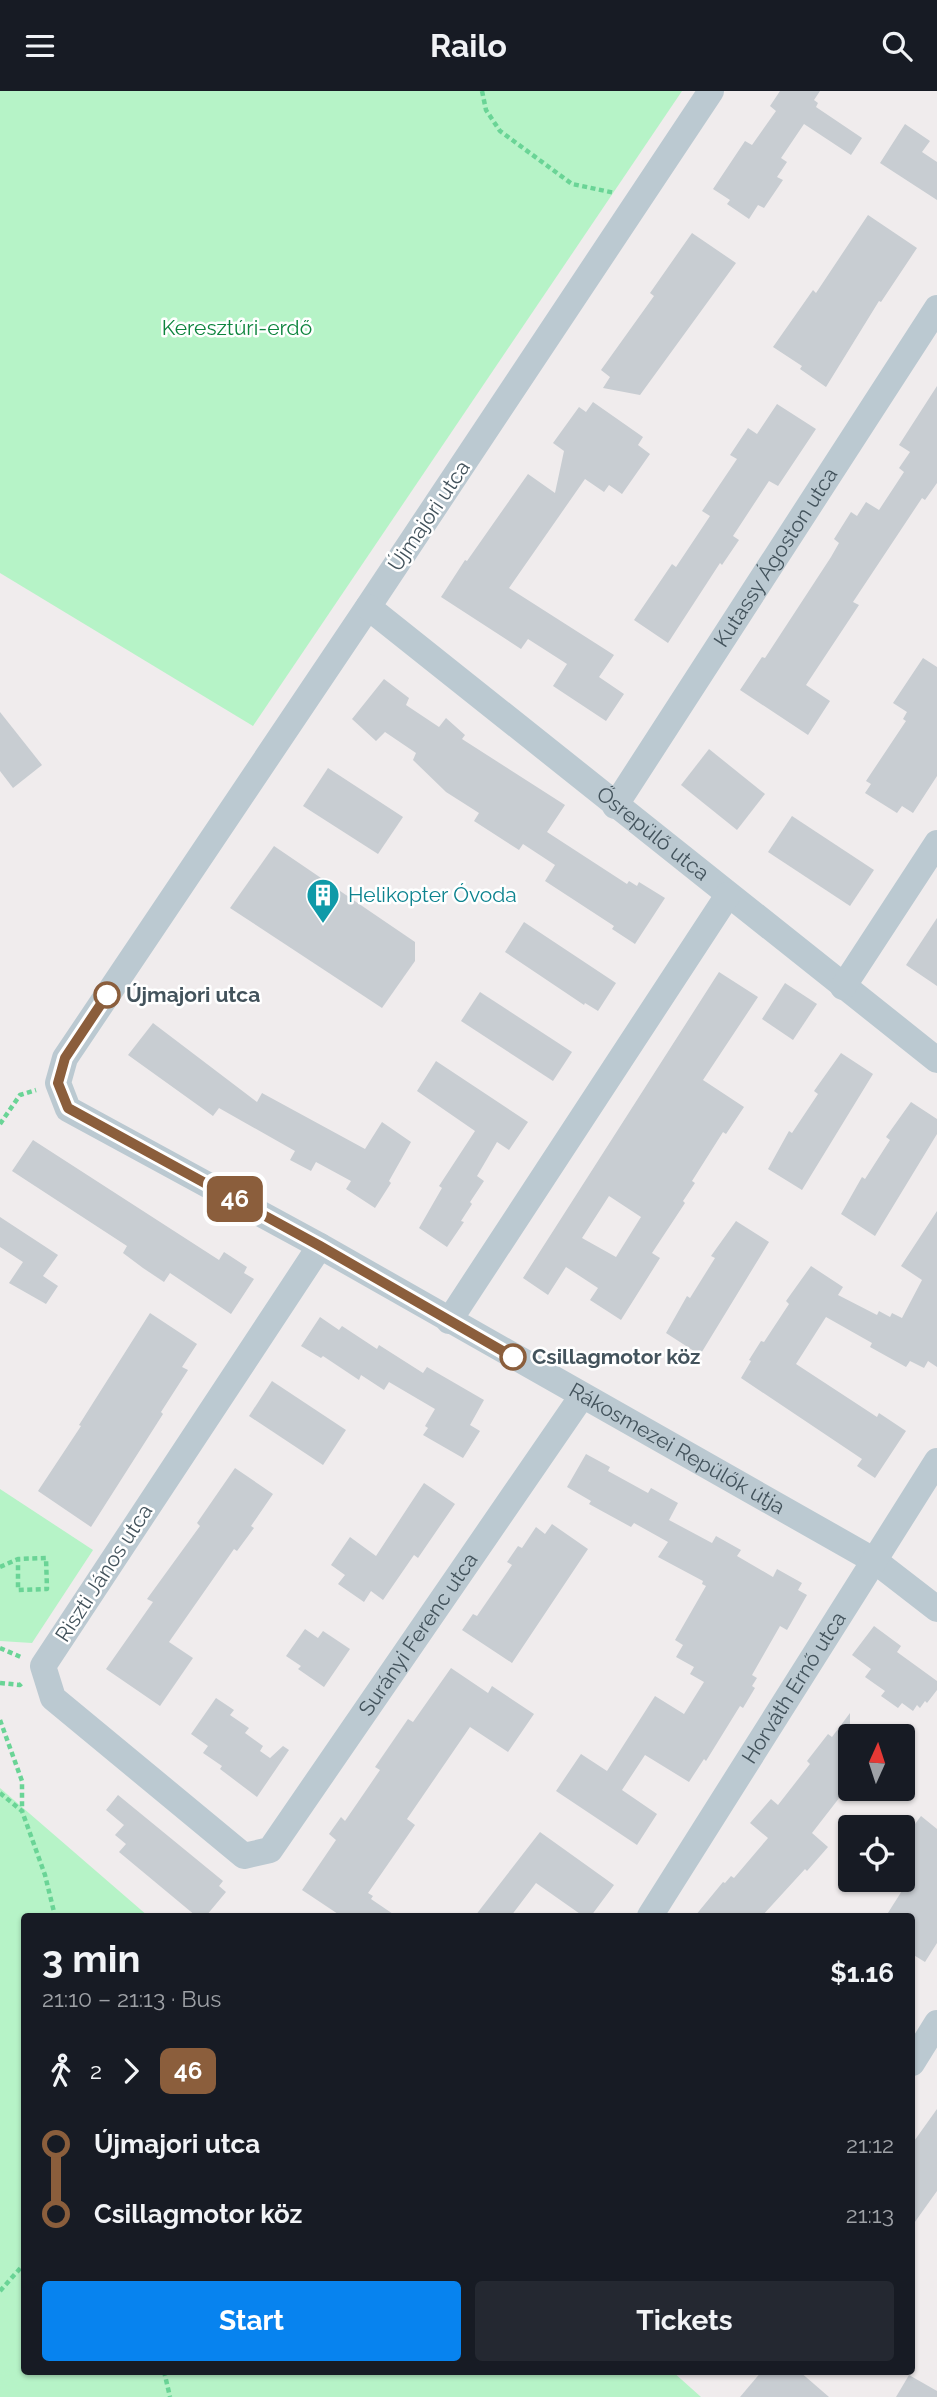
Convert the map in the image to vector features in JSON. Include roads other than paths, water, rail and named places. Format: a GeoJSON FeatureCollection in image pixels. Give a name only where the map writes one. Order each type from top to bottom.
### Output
{"type":"FeatureCollection","features":[{"type":"Feature","properties":{"kind":"street","name":"Újmajori utca"},"geometry":{"type":"LineString","coordinates":[[58,1083],[65,1058],[711,91]]}},
{"type":"Feature","properties":{"kind":"street","name":"Kutassy Ágoston utca"},"geometry":{"type":"LineString","coordinates":[[615,806],[937,308]]}},
{"type":"Feature","properties":{"kind":"street","name":"Ősrepülő utca"},"geometry":{"type":"LineString","coordinates":[[368,607],[937,1060]]}},
{"type":"Feature","properties":{"kind":"street"},"geometry":{"type":"LineString","coordinates":[[842,987],[937,843]]}},
{"type":"Feature","properties":{"kind":"street"},"geometry":{"type":"LineString","coordinates":[[449,1321],[729,895]]}},
{"type":"Feature","properties":{"kind":"street","name":"Rákosmezei Repülők útja"},"geometry":{"type":"LineString","coordinates":[[58,1083],[68,1108],[320,1246],[875,1561],[937,1609]]}},
{"type":"Feature","properties":{"kind":"street","name":"Riszti János utca"},"geometry":{"type":"LineString","coordinates":[[244,1856],[53,1697],[43,1666],[320,1246]]}},
{"type":"Feature","properties":{"kind":"street","name":"Surányi Ferenc utca"},"geometry":{"type":"LineString","coordinates":[[244,1856],[270,1850],[582,1396]]}},
{"type":"Feature","properties":{"kind":"street","name":"Horváth Ernő utca"},"geometry":{"type":"LineString","coordinates":[[652,1913],[937,1461]]}},
{"type":"Feature","properties":{"kind":"street"},"geometry":{"type":"LineString","coordinates":[[915,2058],[937,2023]]}},
{"type":"Feature","properties":{"kind":"place","name":"Helikopter Óvoda"},"geometry":{"type":"Point","coordinates":[323,925]}},
{"type":"Feature","properties":{"kind":"place","name":"Újmajori utca"},"geometry":{"type":"Point","coordinates":[107,995]}},
{"type":"Feature","properties":{"kind":"place","name":"Csillagmotor köz"},"geometry":{"type":"Point","coordinates":[513,1357]}},
{"type":"Feature","properties":{"kind":"park label","name":"Keresztúri-erdő"},"geometry":{"type":"Point","coordinates":[237,328]}}]}
